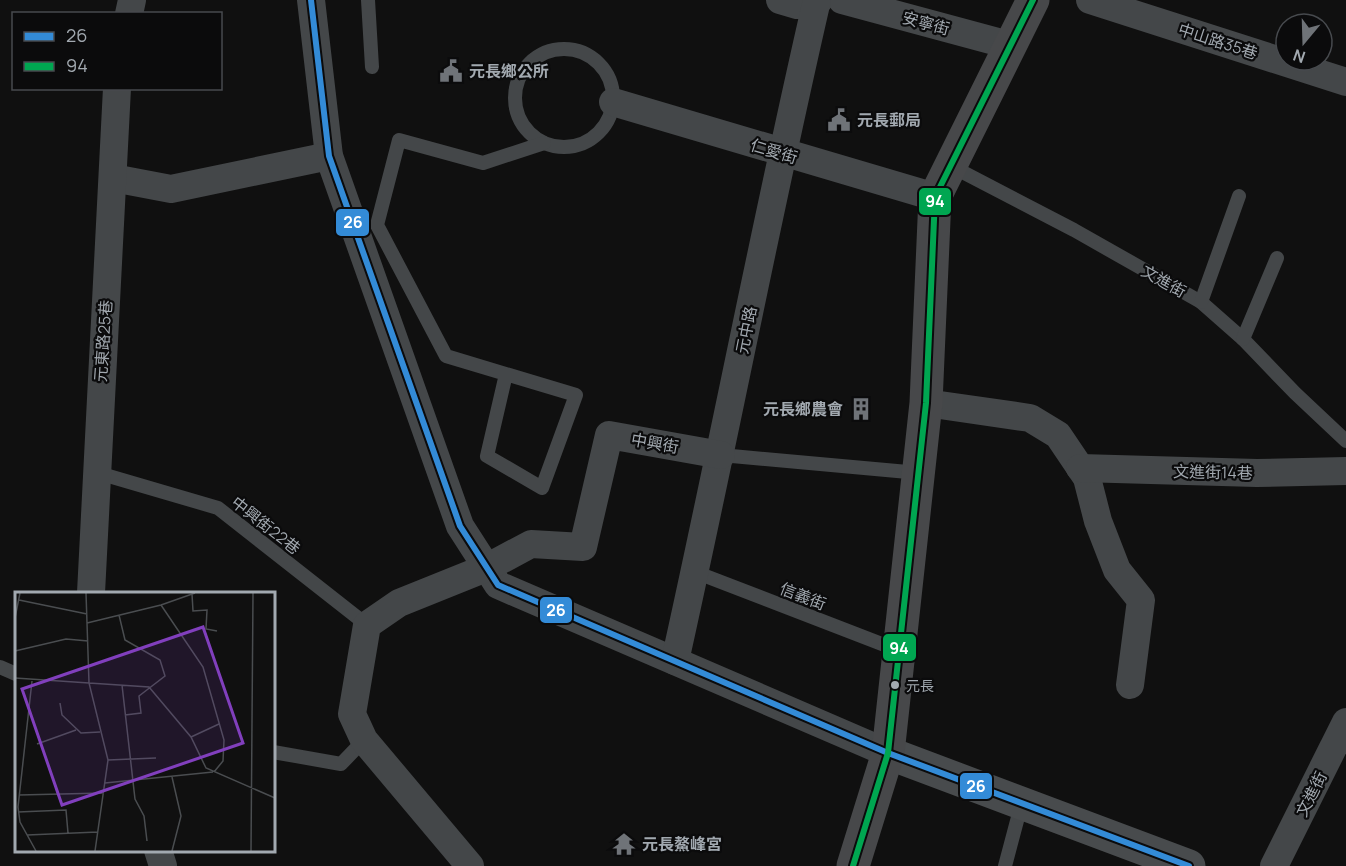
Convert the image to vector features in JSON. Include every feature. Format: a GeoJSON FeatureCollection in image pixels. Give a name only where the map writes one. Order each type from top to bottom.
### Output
{"type":"FeatureCollection","features":[{"type":"Feature","properties":{"kind":"main road"},"geometry":{"type":"LineString","coordinates":[[853,866],[888,753],[926,403],[935,197],[1033,0]]}},
{"type":"Feature","properties":{"kind":"main road"},"geometry":{"type":"LineString","coordinates":[[888,753],[1189,866]]}},
{"type":"Feature","properties":{"kind":"street"},"geometry":{"type":"LineString","coordinates":[[310,0],[329,156],[460,526],[498,585],[888,753]]}},
{"type":"Feature","properties":{"kind":"street"},"geometry":{"type":"LineString","coordinates":[[780,0],[797,4],[817,0]]}},
{"type":"Feature","properties":{"kind":"street","name":"元中路"},"geometry":{"type":"LineString","coordinates":[[675,661],[721,455],[781,153],[817,0]]}},
{"type":"Feature","properties":{"kind":"street","name":"安寧街"},"geometry":{"type":"LineString","coordinates":[[842,0],[1009,45]]}},
{"type":"Feature","properties":{"kind":"street","name":"中山路35巷"},"geometry":{"type":"LineString","coordinates":[[1090,0],[1346,82]]}},
{"type":"Feature","properties":{"kind":"street","name":"元東路25巷"},"geometry":{"type":"LineString","coordinates":[[91,592],[95,472],[117,90]]}},
{"type":"Feature","properties":{"kind":"street","name":"仁愛街"},"geometry":{"type":"LineString","coordinates":[[613,102],[935,197]]}},
{"type":"Feature","properties":{"kind":"street"},"geometry":{"type":"LineString","coordinates":[[113,178],[171,189],[329,156]]}},
{"type":"Feature","properties":{"kind":"street"},"geometry":{"type":"LineString","coordinates":[[926,403],[1030,418],[1058,435],[1087,478],[1098,521],[1117,570],[1141,600],[1130,685]]}},
{"type":"Feature","properties":{"kind":"street","name":"中興街"},"geometry":{"type":"LineString","coordinates":[[367,625],[399,603],[486,568],[531,544],[583,547],[609,435],[721,455]]}},
{"type":"Feature","properties":{"kind":"street","name":"文進街14巷"},"geometry":{"type":"LineString","coordinates":[[1080,468],[1257,473],[1346,471]]}},
{"type":"Feature","properties":{"kind":"street"},"geometry":{"type":"LineString","coordinates":[[367,625],[352,714],[364,740],[470,866]]}},
{"type":"Feature","properties":{"kind":"street","name":"文進街"},"geometry":{"type":"LineString","coordinates":[[1274,866],[1346,722]]}},
{"type":"Feature","properties":{"kind":"street"},"geometry":{"type":"LineString","coordinates":[[159,851],[163,866]]}},
{"type":"Feature","properties":{"kind":"lane"},"geometry":{"type":"LineString","coordinates":[[368,0],[372,67]]}},
{"type":"Feature","properties":{"kind":"lane"},"geometry":{"type":"LineString","coordinates":[[566,49],[585,54],[601,65],[611,82],[613,102],[609,119],[597,135],[581,144],[562,147],[544,143],[529,132],[519,116],[515,98],[519,80],[530,63],[546,53],[566,49]]}},
{"type":"Feature","properties":{"kind":"lane"},"geometry":{"type":"LineString","coordinates":[[506,374],[487,456],[542,488],[576,395],[506,374],[446,356],[377,225],[399,140],[483,163],[544,143]]}},
{"type":"Feature","properties":{"kind":"lane","name":"文進街"},"geometry":{"type":"LineString","coordinates":[[951,166],[1074,230],[1201,302],[1243,339],[1346,441]]}},
{"type":"Feature","properties":{"kind":"lane"},"geometry":{"type":"LineString","coordinates":[[1201,302],[1239,196]]}},
{"type":"Feature","properties":{"kind":"lane"},"geometry":{"type":"LineString","coordinates":[[1243,339],[1277,258]]}},
{"type":"Feature","properties":{"kind":"lane","name":"中興街"},"geometry":{"type":"LineString","coordinates":[[721,455],[919,473]]}},
{"type":"Feature","properties":{"kind":"lane","name":"中興街22巷"},"geometry":{"type":"LineString","coordinates":[[95,472],[218,507],[367,625]]}},
{"type":"Feature","properties":{"kind":"lane","name":"信義街"},"geometry":{"type":"LineString","coordinates":[[695,572],[900,651]]}},
{"type":"Feature","properties":{"kind":"lane"},"geometry":{"type":"LineString","coordinates":[[0,667],[15,674]]}},
{"type":"Feature","properties":{"kind":"lane"},"geometry":{"type":"LineString","coordinates":[[274,752],[341,764],[364,740]]}},
{"type":"Feature","properties":{"kind":"lane"},"geometry":{"type":"LineString","coordinates":[[1005,866],[1022,802]]}},
{"type":"Feature","properties":{"kind":"transit line","name":"26"},"geometry":{"type":"LineString","coordinates":[[311,0],[329,156],[460,526],[498,585],[888,753],[1189,866]]}},
{"type":"Feature","properties":{"kind":"transit line","name":"94"},"geometry":{"type":"LineString","coordinates":[[853,866],[888,753],[926,403],[935,197],[1033,0]]}},
{"type":"Feature","properties":{"kind":"place","name":"元長鄉公所"},"geometry":{"type":"Point","coordinates":[451,71]}},
{"type":"Feature","properties":{"kind":"place","name":"元長郵局"},"geometry":{"type":"Point","coordinates":[839,120]}},
{"type":"Feature","properties":{"kind":"place","name":"元長鄉農會"},"geometry":{"type":"Point","coordinates":[861,409]}},
{"type":"Feature","properties":{"kind":"place","name":"元長"},"geometry":{"type":"Point","coordinates":[895,685]}},
{"type":"Feature","properties":{"kind":"place","name":"元長鰲峰宮"},"geometry":{"type":"Point","coordinates":[624,844]}}]}
